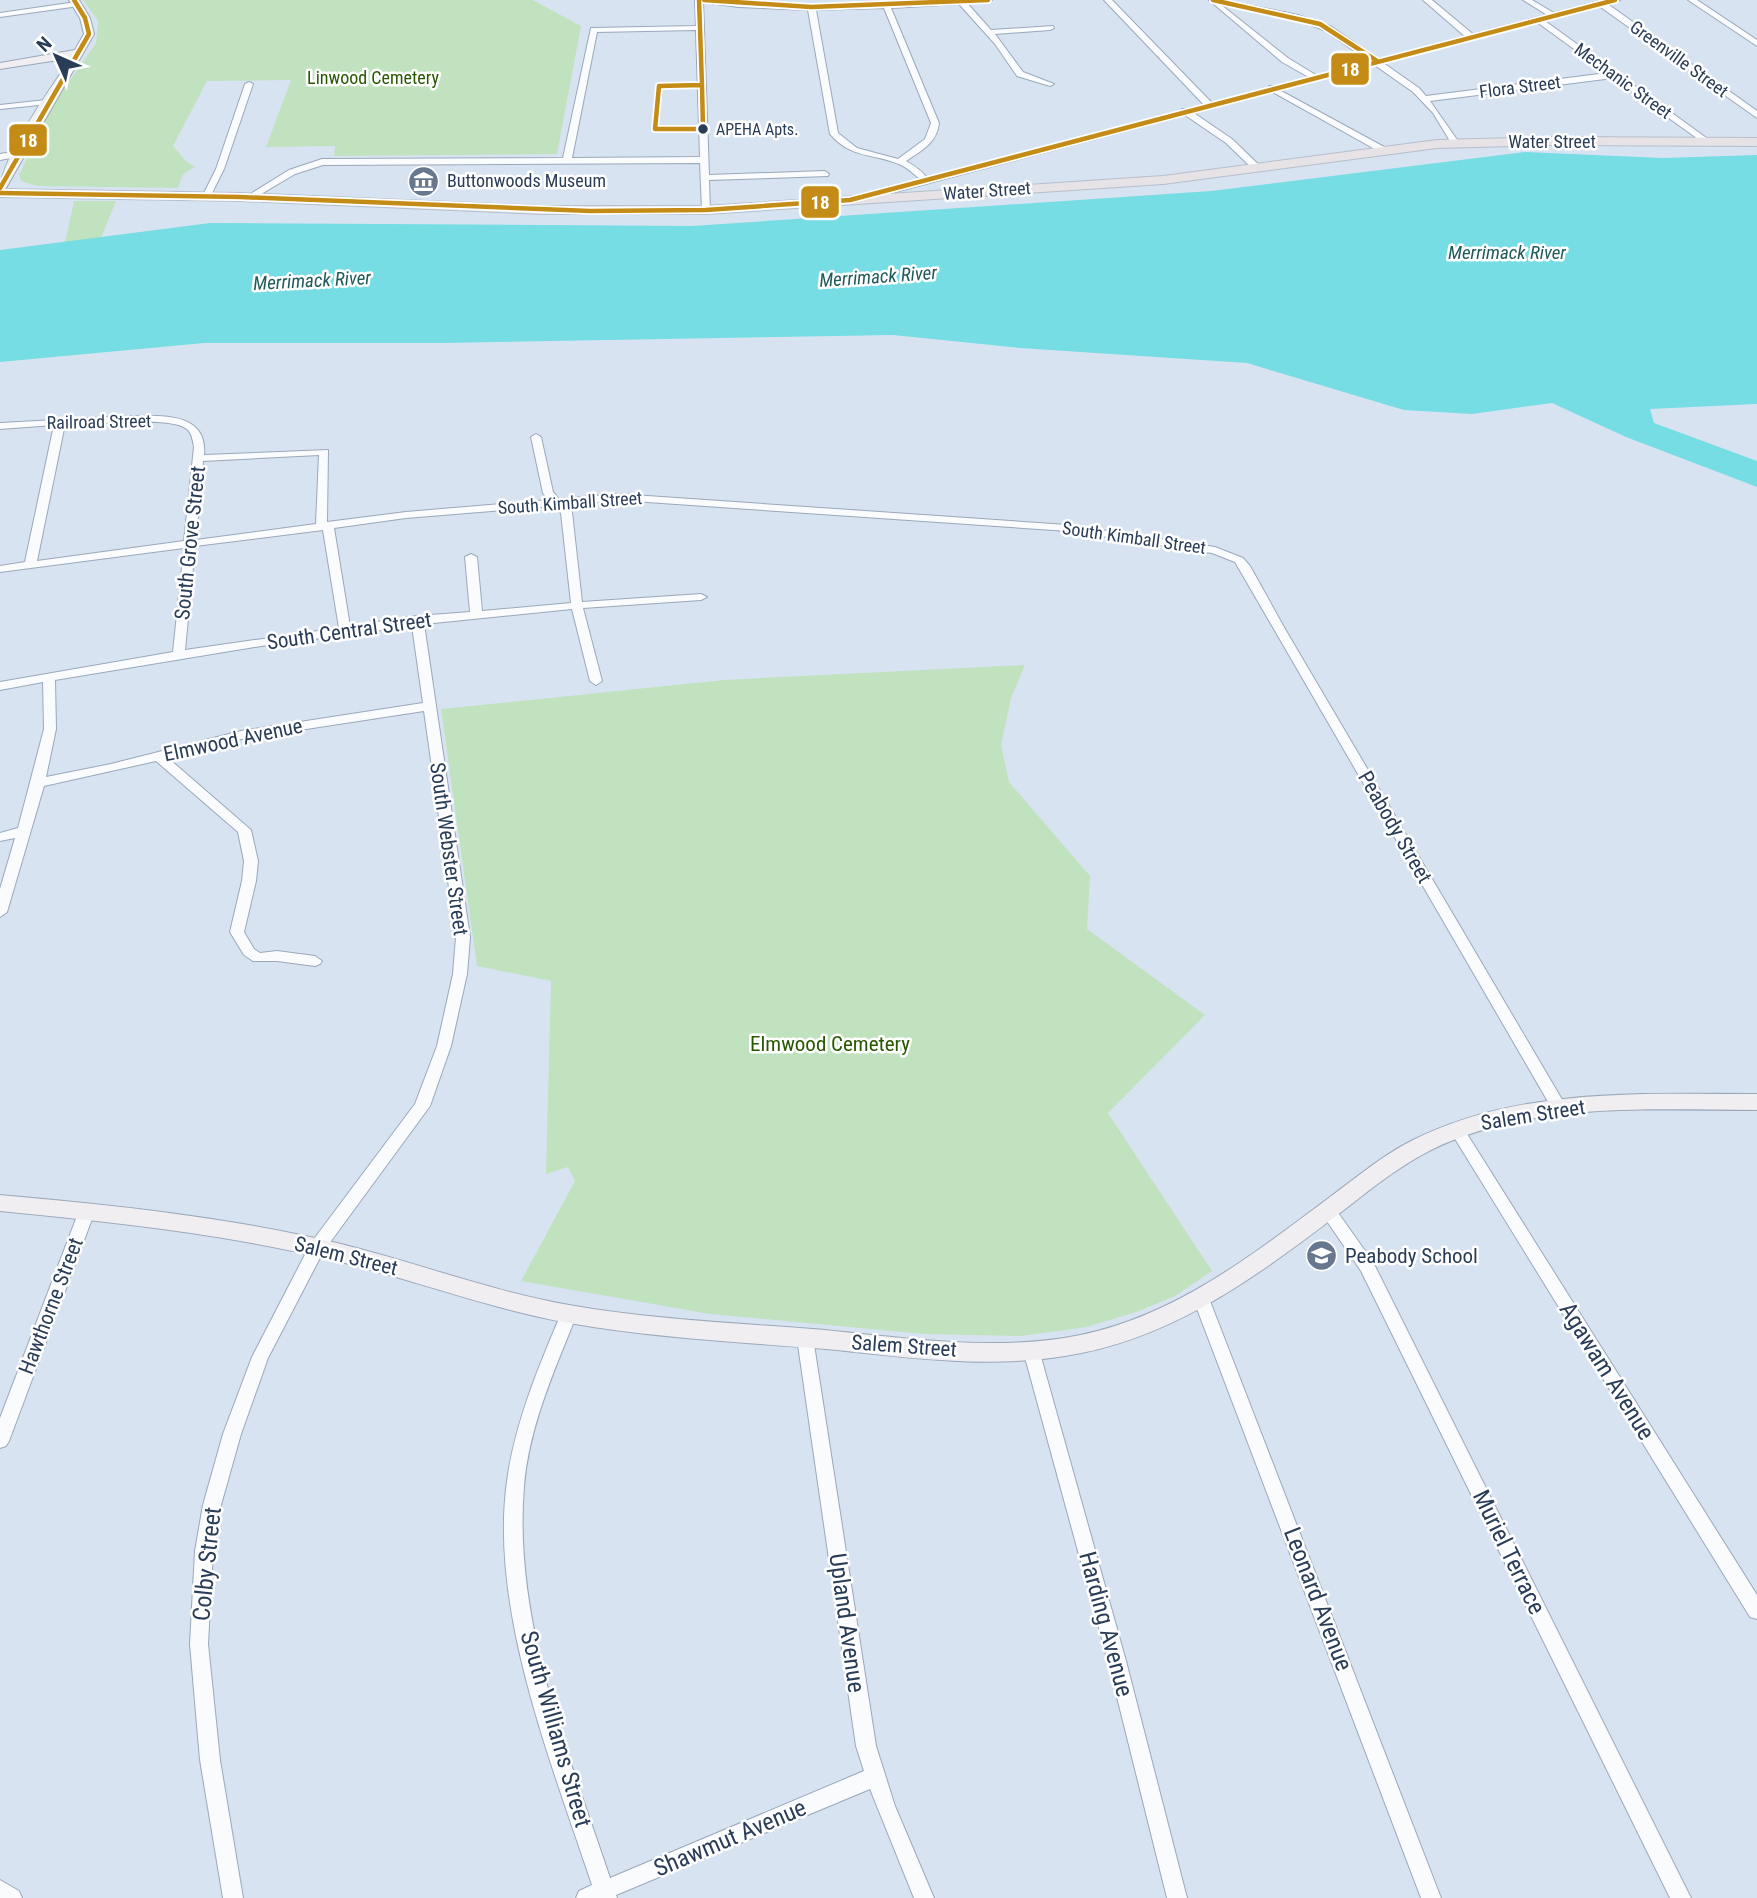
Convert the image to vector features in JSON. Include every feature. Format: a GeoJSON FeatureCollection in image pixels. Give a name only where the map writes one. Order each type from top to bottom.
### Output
{"type":"FeatureCollection","features":[{"type":"Feature","properties":{"kind":"main road"},"geometry":{"type":"LineString","coordinates":[[850,200],[1615,0]]}},
{"type":"Feature","properties":{"kind":"main road"},"geometry":{"type":"LineString","coordinates":[[0,191],[47,102],[89,34],[85,18],[75,2]]}},
{"type":"Feature","properties":{"kind":"main road"},"geometry":{"type":"LineString","coordinates":[[0,66],[79,53]]}},
{"type":"Feature","properties":{"kind":"main road","name":"Water Street"},"geometry":{"type":"LineString","coordinates":[[0,191],[531,210],[706,210],[1163,180],[1383,150],[1456,144],[1757,142]]}},
{"type":"Feature","properties":{"kind":"main road","name":"Water Street"},"geometry":{"type":"LineString","coordinates":[[0,202],[90,195]]}},
{"type":"Feature","properties":{"kind":"main road","name":"Salem Street"},"geometry":{"type":"LineString","coordinates":[[0,1203],[87,1210],[225,1230],[381,1263],[529,1306],[569,1314],[682,1330],[947,1350],[1031,1350],[1121,1336],[1150,1326],[1202,1301],[1401,1157],[1457,1130],[1513,1114],[1559,1108],[1626,1103],[1757,1102]]}},
{"type":"Feature","properties":{"kind":"street"},"geometry":{"type":"LineString","coordinates":[[706,210],[700,27],[702,0],[758,6],[811,6],[988,0]]}},
{"type":"Feature","properties":{"kind":"street"},"geometry":{"type":"LineString","coordinates":[[1108,0],[1209,105]]}},
{"type":"Feature","properties":{"kind":"street"},"geometry":{"type":"LineString","coordinates":[[1212,0],[1320,24],[1377,61],[1425,99],[1456,144]]}},
{"type":"Feature","properties":{"kind":"street"},"geometry":{"type":"LineString","coordinates":[[1212,0],[1285,60],[1315,77]]}},
{"type":"Feature","properties":{"kind":"street"},"geometry":{"type":"LineString","coordinates":[[1427,0],[1471,37]]}},
{"type":"Feature","properties":{"kind":"street"},"geometry":{"type":"LineString","coordinates":[[1527,0],[1555,16]]}},
{"type":"Feature","properties":{"kind":"street"},"geometry":{"type":"LineString","coordinates":[[1692,0],[1757,44]]}},
{"type":"Feature","properties":{"kind":"street"},"geometry":{"type":"LineString","coordinates":[[961,1],[990,32],[1020,74],[1050,84]]}},
{"type":"Feature","properties":{"kind":"street"},"geometry":{"type":"LineString","coordinates":[[1262,10],[1269,1]]}},
{"type":"Feature","properties":{"kind":"street"},"geometry":{"type":"LineString","coordinates":[[0,15],[75,2]]}},
{"type":"Feature","properties":{"kind":"street"},"geometry":{"type":"LineString","coordinates":[[886,4],[935,123],[930,140],[900,161]]}},
{"type":"Feature","properties":{"kind":"street","name":"Greenville Street"},"geometry":{"type":"LineString","coordinates":[[1602,4],[1757,115]]}},
{"type":"Feature","properties":{"kind":"street"},"geometry":{"type":"LineString","coordinates":[[811,6],[834,134],[854,151],[900,161],[919,171],[924,179]]}},
{"type":"Feature","properties":{"kind":"street","name":"Mechanic Street"},"geometry":{"type":"LineString","coordinates":[[1538,20],[1707,142]]}},
{"type":"Feature","properties":{"kind":"street"},"geometry":{"type":"LineString","coordinates":[[567,160],[594,30],[700,27]]}},
{"type":"Feature","properties":{"kind":"street"},"geometry":{"type":"LineString","coordinates":[[990,32],[1050,28]]}},
{"type":"Feature","properties":{"kind":"street"},"geometry":{"type":"LineString","coordinates":[[1737,30],[1747,29]]}},
{"type":"Feature","properties":{"kind":"street","name":"Flora Street"},"geometry":{"type":"LineString","coordinates":[[1425,99],[1614,75]]}},
{"type":"Feature","properties":{"kind":"street"},"geometry":{"type":"LineString","coordinates":[[206,197],[220,169],[250,84]]}},
{"type":"Feature","properties":{"kind":"street"},"geometry":{"type":"LineString","coordinates":[[1272,88],[1383,150]]}},
{"type":"Feature","properties":{"kind":"street"},"geometry":{"type":"LineString","coordinates":[[0,107],[47,102]]}},
{"type":"Feature","properties":{"kind":"street"},"geometry":{"type":"LineString","coordinates":[[1185,111],[1229,141],[1258,169]]}},
{"type":"Feature","properties":{"kind":"street"},"geometry":{"type":"LineString","coordinates":[[0,156],[19,154]]}},
{"type":"Feature","properties":{"kind":"street"},"geometry":{"type":"LineString","coordinates":[[248,198],[292,172],[322,162],[704,160]]}},
{"type":"Feature","properties":{"kind":"street"},"geometry":{"type":"LineString","coordinates":[[705,178],[825,174]]}},
{"type":"Feature","properties":{"kind":"street","name":"Railroad Street"},"geometry":{"type":"LineString","coordinates":[[0,426],[160,420],[189,425],[195,431]]}},
{"type":"Feature","properties":{"kind":"street"},"geometry":{"type":"LineString","coordinates":[[30,565],[60,422]]}},
{"type":"Feature","properties":{"kind":"street","name":"South Grove Street"},"geometry":{"type":"LineString","coordinates":[[179,655],[188,544],[200,447],[195,431]]}},
{"type":"Feature","properties":{"kind":"street"},"geometry":{"type":"LineString","coordinates":[[536,437],[548,493],[566,512],[577,606],[596,681]]}},
{"type":"Feature","properties":{"kind":"street"},"geometry":{"type":"LineString","coordinates":[[198,458],[324,452],[325,526],[345,631]]}},
{"type":"Feature","properties":{"kind":"street","name":"South Kimball Street"},"geometry":{"type":"LineString","coordinates":[[0,569],[407,515],[618,497],[991,521],[1156,539],[1224,553]]}},
{"type":"Feature","properties":{"kind":"street","name":"Peabody Street"},"geometry":{"type":"LineString","coordinates":[[1224,553],[1247,568],[1279,629],[1559,1108]]}},
{"type":"Feature","properties":{"kind":"street"},"geometry":{"type":"LineString","coordinates":[[471,557],[476,615]]}},
{"type":"Feature","properties":{"kind":"street","name":"South Central Street"},"geometry":{"type":"LineString","coordinates":[[0,685],[416,620],[701,597]]}},
{"type":"Feature","properties":{"kind":"street","name":"South Webster Street"},"geometry":{"type":"LineString","coordinates":[[317,1248],[422,1106],[439,1065],[460,974],[463,937],[416,620]]}},
{"type":"Feature","properties":{"kind":"street"},"geometry":{"type":"LineString","coordinates":[[0,912],[38,783],[50,729],[49,676]]}},
{"type":"Feature","properties":{"kind":"street","name":"Elmwood Avenue"},"geometry":{"type":"LineString","coordinates":[[38,783],[241,735],[429,706]]}},
{"type":"Feature","properties":{"kind":"street"},"geometry":{"type":"LineString","coordinates":[[158,756],[244,830],[250,861],[249,881],[237,932],[241,942],[258,958],[285,956],[315,961]]}},
{"type":"Feature","properties":{"kind":"street"},"geometry":{"type":"LineString","coordinates":[[0,837],[24,831]]}},
{"type":"Feature","properties":{"kind":"street","name":"Agawam Avenue"},"geometry":{"type":"LineString","coordinates":[[1457,1130],[1757,1611]]}},
{"type":"Feature","properties":{"kind":"street","name":"Hawthorne Street"},"geometry":{"type":"LineString","coordinates":[[0,1441],[87,1210]]}},
{"type":"Feature","properties":{"kind":"street","name":"Muriel Terrace"},"geometry":{"type":"LineString","coordinates":[[1328,1211],[1367,1267],[1681,1898]]}},
{"type":"Feature","properties":{"kind":"street","name":"Colby Street"},"geometry":{"type":"LineString","coordinates":[[233,1898],[210,1760],[203,1698],[199,1644],[204,1551],[220,1473],[245,1394],[260,1357],[317,1248]]}},
{"type":"Feature","properties":{"kind":"street","name":"Leonard Avenue"},"geometry":{"type":"LineString","coordinates":[[1202,1301],[1431,1898]]}},
{"type":"Feature","properties":{"kind":"street","name":"South Williams Street"},"geometry":{"type":"LineString","coordinates":[[569,1314],[536,1395],[523,1442],[515,1488],[516,1550],[518,1588],[540,1693],[599,1895]]}},
{"type":"Feature","properties":{"kind":"street","name":"Upland Avenue"},"geometry":{"type":"LineString","coordinates":[[805,1338],[860,1710],[874,1777],[924,1898]]}},
{"type":"Feature","properties":{"kind":"street","name":"Harding Avenue"},"geometry":{"type":"LineString","coordinates":[[1031,1350],[1117,1661],[1177,1898]]}},
{"type":"Feature","properties":{"kind":"street","name":"Shawmut Avenue"},"geometry":{"type":"LineString","coordinates":[[599,1895],[874,1777]]}},
{"type":"Feature","properties":{"kind":"street"},"geometry":{"type":"LineString","coordinates":[[0,1889],[12,1898]]}},
{"type":"Feature","properties":{"kind":"green space","name":"Linwood Cemetery"},"geometry":{"type":"Polygon","coordinates":[[[83,0],[533,0],[581,26],[557,154],[334,156],[335,146],[266,147],[291,80],[207,81],[173,146],[195,167],[183,174],[178,188],[37,186],[21,181],[19,175],[54,103],[96,43],[98,21],[83,0]]]}},
{"type":"Feature","properties":{"kind":"green space"},"geometry":{"type":"Polygon","coordinates":[[[74,201],[116,201],[101,238],[65,243],[74,201]]]}},
{"type":"Feature","properties":{"kind":"green space","name":"Elmwood Cemetery"},"geometry":{"type":"Polygon","coordinates":[[[1025,665],[1011,698],[1001,745],[1009,782],[1090,876],[1087,929],[1205,1015],[1108,1113],[1212,1271],[1175,1296],[1139,1311],[1087,1327],[1021,1336],[924,1334],[710,1314],[521,1281],[575,1181],[568,1167],[546,1174],[551,981],[477,966],[441,709],[724,680],[1025,665]]]}},
{"type":"Feature","properties":{"kind":"water","name":"Merrimack River"},"geometry":{"type":"Polygon","coordinates":[[[1525,152],[1663,158],[1757,155],[1757,404],[1650,409],[1654,423],[1757,461],[1757,487],[1626,437],[1552,403],[1472,414],[1404,410],[1247,363],[1020,348],[893,335],[444,343],[204,343],[0,362],[0,250],[210,223],[692,226],[1211,191],[1525,152]]]}},
{"type":"Feature","properties":{"kind":"transit line","name":"18"},"geometry":{"type":"LineString","coordinates":[[0,188],[89,34],[85,18],[74,0]]}},
{"type":"Feature","properties":{"kind":"transit line","name":"18"},"geometry":{"type":"LineString","coordinates":[[699,0],[702,85]]}},
{"type":"Feature","properties":{"kind":"transit line","name":"18"},"geometry":{"type":"LineString","coordinates":[[704,0],[811,7],[988,0]]}},
{"type":"Feature","properties":{"kind":"transit line","name":"18"},"geometry":{"type":"LineString","coordinates":[[1213,0],[1320,24],[1377,61]]}},
{"type":"Feature","properties":{"kind":"transit line","name":"18"},"geometry":{"type":"LineString","coordinates":[[0,193],[240,197],[590,211],[706,210],[850,200],[1615,0]]}},
{"type":"Feature","properties":{"kind":"transit line","name":"18"},"geometry":{"type":"LineString","coordinates":[[702,85],[703,129],[655,129],[659,86],[702,85]]}},
{"type":"Feature","properties":{"kind":"place","name":"APEHA Apts."},"geometry":{"type":"Point","coordinates":[703,129]}},
{"type":"Feature","properties":{"kind":"place","name":"Buttonwoods Museum"},"geometry":{"type":"Point","coordinates":[424,181]}},
{"type":"Feature","properties":{"kind":"place","name":"Peabody School"},"geometry":{"type":"Point","coordinates":[1322,1256]}}]}
